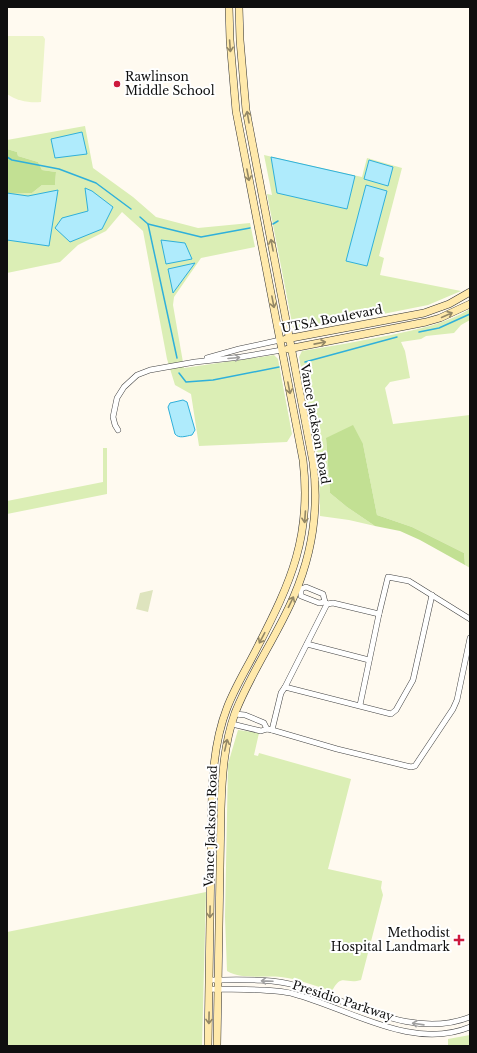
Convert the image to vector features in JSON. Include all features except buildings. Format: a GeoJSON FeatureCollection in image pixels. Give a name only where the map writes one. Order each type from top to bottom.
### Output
{"type":"FeatureCollection","features":[{"type":"Feature","properties":{"kind":"main road","name":"Vance Jackson Road"},"geometry":{"type":"LineString","coordinates":[[208,1046],[212,794],[213,767],[216,747],[222,723],[230,702],[284,593],[293,571],[305,521],[306,481],[236,111],[230,40],[229,7]]}},
{"type":"Feature","properties":{"kind":"main road","name":"Vance Jackson Road"},"geometry":{"type":"LineString","coordinates":[[217,1046],[222,772],[225,753],[232,724],[243,692],[299,589],[310,547],[314,522],[315,479],[246,110],[240,40],[239,7]]}},
{"type":"Feature","properties":{"kind":"main road","name":"UTSA Boulevard"},"geometry":{"type":"LineString","coordinates":[[280,340],[424,313],[449,304],[470,292]]}},
{"type":"Feature","properties":{"kind":"main road","name":"UTSA Boulevard"},"geometry":{"type":"LineString","coordinates":[[282,350],[426,322],[470,304]]}},
{"type":"Feature","properties":{"kind":"street","name":"UTSA Boulevard"},"geometry":{"type":"LineString","coordinates":[[195,362],[239,349],[280,340]]}},
{"type":"Feature","properties":{"kind":"street","name":"UTSA Boulevard"},"geometry":{"type":"LineString","coordinates":[[118,430],[113,417],[118,398],[124,387],[137,375],[150,370],[195,362],[241,357],[282,350]]}},
{"type":"Feature","properties":{"kind":"street"},"geometry":{"type":"LineString","coordinates":[[360,705],[388,576],[409,580],[470,620]]}},
{"type":"Feature","properties":{"kind":"street"},"geometry":{"type":"LineString","coordinates":[[269,730],[281,693],[307,644],[326,603],[323,594],[306,587],[299,589],[301,596],[319,603],[326,603],[333,603],[379,614]]}},
{"type":"Feature","properties":{"kind":"street"},"geometry":{"type":"LineString","coordinates":[[314,601],[318,592]]}},
{"type":"Feature","properties":{"kind":"street"},"geometry":{"type":"LineString","coordinates":[[285,687],[391,714],[396,710],[413,680],[432,595]]}},
{"type":"Feature","properties":{"kind":"street"},"geometry":{"type":"LineString","coordinates":[[232,724],[261,731],[269,730],[404,766],[415,766],[457,700],[470,638]]}},
{"type":"Feature","properties":{"kind":"street"},"geometry":{"type":"LineString","coordinates":[[307,644],[369,660]]}},
{"type":"Feature","properties":{"kind":"street"},"geometry":{"type":"LineString","coordinates":[[235,714],[245,715],[264,723],[269,730]]}},
{"type":"Feature","properties":{"kind":"street"},"geometry":{"type":"LineString","coordinates":[[252,728],[255,719]]}},
{"type":"Feature","properties":{"kind":"street","name":"Presidio Parkway"},"geometry":{"type":"LineString","coordinates":[[209,980],[278,982],[296,985],[406,1022],[434,1025],[458,1022],[470,1017]]}},
{"type":"Feature","properties":{"kind":"street","name":"Presidio Parkway"},"geometry":{"type":"LineString","coordinates":[[209,990],[277,991],[294,994],[402,1031],[420,1034],[436,1035],[461,1031],[470,1027]]}},
{"type":"Feature","properties":{"kind":"street"},"geometry":{"type":"LineString","coordinates":[[334,1008],[337,999]]}},
{"type":"Feature","properties":{"kind":"street"},"geometry":{"type":"LineString","coordinates":[[434,1025],[436,1035]]}},
{"type":"Feature","properties":{"kind":"green space"},"geometry":{"type":"Polygon","coordinates":[[[7,36],[43,36],[45,39],[41,102],[23,101],[7,94],[7,36]]]}},
{"type":"Feature","properties":{"kind":"green space"},"geometry":{"type":"Polygon","coordinates":[[[85,126],[93,168],[133,197],[156,217],[198,228],[250,223],[255,247],[201,258],[174,297],[173,305],[184,368],[274,355],[278,359],[292,434],[287,442],[199,446],[191,394],[175,385],[167,359],[143,231],[122,212],[106,231],[78,245],[60,262],[7,273],[7,194],[32,193],[42,185],[55,185],[56,172],[42,170],[38,162],[18,156],[17,152],[7,149],[7,140],[85,126]]]}},
{"type":"Feature","properties":{"kind":"green space"},"geometry":{"type":"Polygon","coordinates":[[[7,149],[17,152],[18,156],[38,162],[42,170],[56,172],[55,185],[42,185],[32,193],[7,194],[7,149]]]}},
{"type":"Feature","properties":{"kind":"green space"},"geometry":{"type":"Polygon","coordinates":[[[264,155],[362,177],[367,158],[402,168],[379,256],[384,258],[380,275],[461,291],[428,305],[298,331],[293,328],[267,194],[272,195],[264,155]]]}},
{"type":"Feature","properties":{"kind":"green space"},"geometry":{"type":"Polygon","coordinates":[[[470,309],[470,320],[461,325],[454,333],[426,336],[421,339],[401,342],[405,351],[410,378],[390,382],[385,388],[393,424],[470,415],[470,568],[465,565],[464,553],[412,527],[377,515],[363,444],[326,439],[330,493],[347,507],[375,526],[349,520],[320,516],[319,476],[299,357],[302,351],[412,331],[451,319],[470,309]]]}},
{"type":"Feature","properties":{"kind":"green space"},"geometry":{"type":"Polygon","coordinates":[[[353,425],[363,444],[377,515],[412,527],[464,553],[465,565],[420,540],[400,531],[375,526],[347,507],[330,493],[326,438],[353,425]]]}},
{"type":"Feature","properties":{"kind":"green space"},"geometry":{"type":"Polygon","coordinates":[[[103,448],[107,448],[107,494],[7,514],[7,501],[103,482],[103,448]]]}},
{"type":"Feature","properties":{"kind":"green space"},"geometry":{"type":"Polygon","coordinates":[[[153,590],[148,612],[136,609],[140,593],[153,590]]]}},
{"type":"Feature","properties":{"kind":"green space"},"geometry":{"type":"Polygon","coordinates":[[[238,730],[259,733],[254,755],[258,756],[259,753],[351,779],[328,869],[382,881],[381,888],[383,895],[361,980],[341,980],[335,985],[332,991],[288,978],[246,976],[233,974],[227,971],[225,917],[228,764],[238,730]]]}},
{"type":"Feature","properties":{"kind":"green space"},"geometry":{"type":"Polygon","coordinates":[[[206,892],[202,1046],[7,1046],[7,932],[206,892]]]}},
{"type":"Feature","properties":{"kind":"green space"},"geometry":{"type":"Polygon","coordinates":[[[470,1035],[470,1046],[448,1046],[448,1039],[470,1035]]]}},
{"type":"Feature","properties":{"kind":"water"},"geometry":{"type":"Polygon","coordinates":[[[82,132],[87,154],[55,158],[51,139],[82,132]]]}},
{"type":"Feature","properties":{"kind":"water"},"geometry":{"type":"Polygon","coordinates":[[[271,157],[355,176],[347,209],[277,193],[271,157]]]}},
{"type":"Feature","properties":{"kind":"water"},"geometry":{"type":"Polygon","coordinates":[[[369,160],[393,167],[388,186],[364,179],[369,160]]]}},
{"type":"Feature","properties":{"kind":"water"},"geometry":{"type":"Polygon","coordinates":[[[366,185],[387,191],[367,266],[346,261],[366,185]]]}},
{"type":"Feature","properties":{"kind":"water"},"geometry":{"type":"Polygon","coordinates":[[[85,188],[92,191],[113,207],[102,229],[70,242],[55,228],[62,218],[88,211],[85,188]]]}},
{"type":"Feature","properties":{"kind":"water"},"geometry":{"type":"Polygon","coordinates":[[[58,190],[49,246],[7,240],[7,193],[28,196],[58,190]]]}},
{"type":"Feature","properties":{"kind":"water"},"geometry":{"type":"Polygon","coordinates":[[[161,240],[185,243],[192,259],[166,264],[161,240]]]}},
{"type":"Feature","properties":{"kind":"water"},"geometry":{"type":"Polygon","coordinates":[[[195,263],[173,293],[168,269],[195,263]]]}},
{"type":"Feature","properties":{"kind":"water"},"geometry":{"type":"Polygon","coordinates":[[[183,400],[187,402],[195,430],[192,435],[181,437],[175,434],[168,407],[170,403],[183,400]]]}},
{"type":"Feature","properties":{"kind":"waterway"},"geometry":{"type":"LineString","coordinates":[[7,157],[12,160],[59,169],[96,183],[131,209]]}},
{"type":"Feature","properties":{"kind":"waterway"},"geometry":{"type":"LineString","coordinates":[[140,217],[148,224],[201,237],[250,228]]}},
{"type":"Feature","properties":{"kind":"waterway"},"geometry":{"type":"LineString","coordinates":[[273,224],[278,221]]}},
{"type":"Feature","properties":{"kind":"waterway"},"geometry":{"type":"LineString","coordinates":[[148,224],[177,358]]}},
{"type":"Feature","properties":{"kind":"waterway"},"geometry":{"type":"LineString","coordinates":[[419,332],[439,328],[470,314]]}},
{"type":"Feature","properties":{"kind":"waterway"},"geometry":{"type":"LineString","coordinates":[[305,362],[397,337]]}},
{"type":"Feature","properties":{"kind":"waterway"},"geometry":{"type":"LineString","coordinates":[[179,373],[186,382],[213,380],[279,367]]}},
{"type":"Feature","properties":{"kind":"place","name":"Rawlinson Middle School"},"geometry":{"type":"Point","coordinates":[117,84]}},
{"type":"Feature","properties":{"kind":"place","name":"Methodist Hospital Landmark"},"geometry":{"type":"Point","coordinates":[459,940]}}]}
